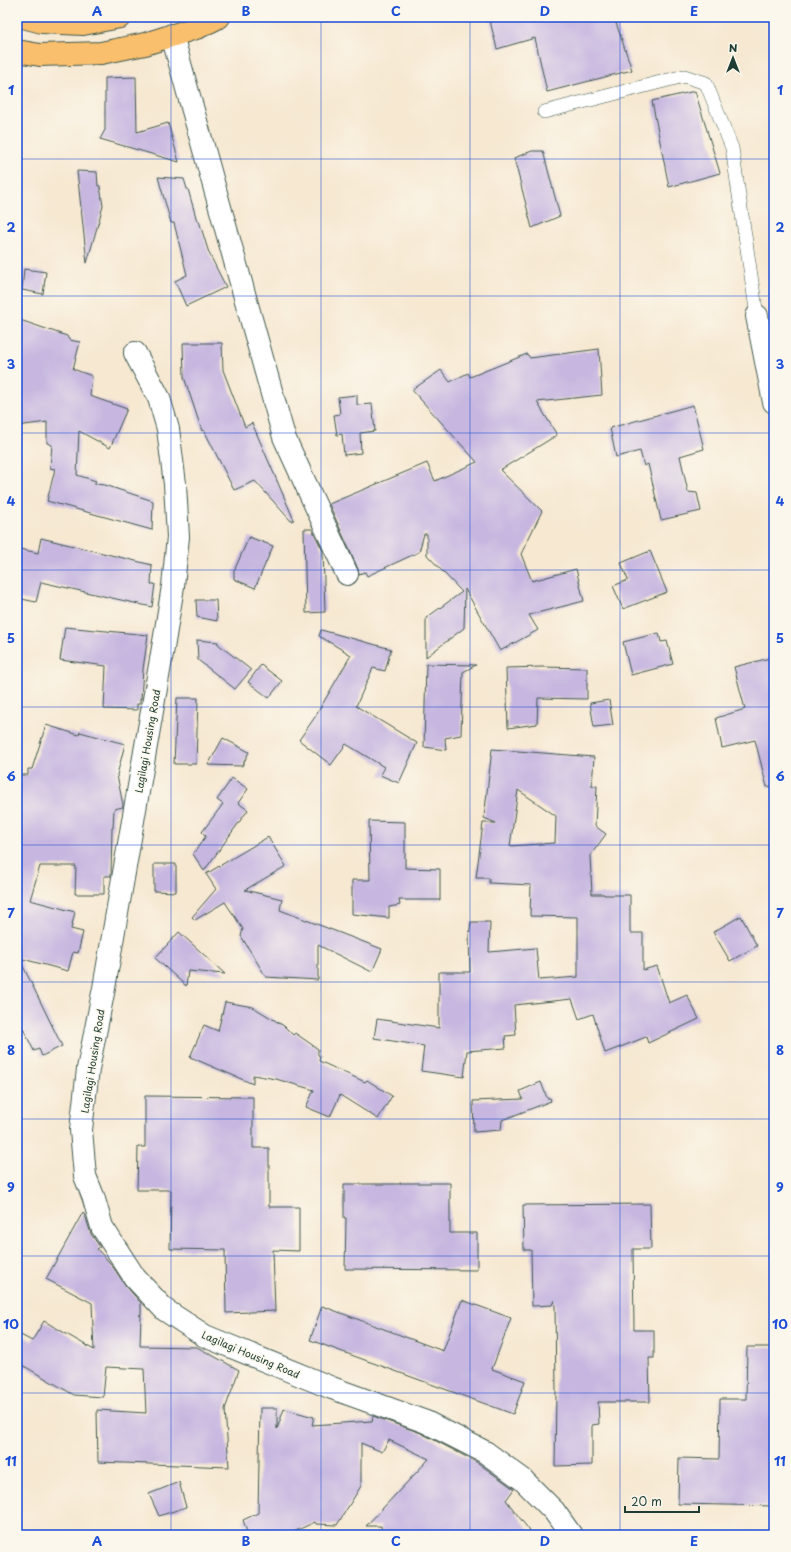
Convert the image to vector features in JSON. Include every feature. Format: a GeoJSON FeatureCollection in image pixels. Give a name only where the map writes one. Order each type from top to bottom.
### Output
{"type":"FeatureCollection","features":[{"type":"Feature","properties":{"kind":"highway"},"geometry":{"type":"LineString","coordinates":[[23,17],[42,22],[83,24],[120,17]]}},
{"type":"Feature","properties":{"kind":"highway"},"geometry":{"type":"LineString","coordinates":[[17,50],[40,55],[102,53],[145,44],[199,27],[219,17]]}},
{"type":"Feature","properties":{"kind":"street"},"geometry":{"type":"LineString","coordinates":[[172,35],[284,437],[347,574]]}},
{"type":"Feature","properties":{"kind":"street"},"geometry":{"type":"LineString","coordinates":[[757,316],[774,402]]}},
{"type":"Feature","properties":{"kind":"street","name":"Lagilagi Housing Road"},"geometry":{"type":"LineString","coordinates":[[135,353],[159,398],[168,429],[175,484],[178,537],[173,586],[164,642],[107,973],[88,1069],[81,1130],[85,1176],[93,1196],[102,1227],[135,1278],[165,1310],[205,1336],[332,1388],[426,1422],[485,1452],[522,1479],[554,1511],[571,1535]]}},
{"type":"Feature","properties":{"kind":"lane"},"geometry":{"type":"LineString","coordinates":[[544,112],[684,76],[706,83],[732,148],[757,316]]}},
{"type":"Feature","properties":{"kind":"building"},"geometry":{"type":"Polygon","coordinates":[[[489,17],[614,17],[632,70],[547,92],[535,38],[497,49],[489,17]]]}},
{"type":"Feature","properties":{"kind":"building"},"geometry":{"type":"Polygon","coordinates":[[[136,77],[137,132],[168,123],[179,162],[100,139],[105,130],[105,78],[136,77]]]}},
{"type":"Feature","properties":{"kind":"building"},"geometry":{"type":"Polygon","coordinates":[[[695,91],[720,173],[669,187],[652,101],[695,91]]]}},
{"type":"Feature","properties":{"kind":"building"},"geometry":{"type":"Polygon","coordinates":[[[532,151],[543,151],[560,216],[532,228],[514,158],[532,151]]]}},
{"type":"Feature","properties":{"kind":"building"},"geometry":{"type":"Polygon","coordinates":[[[77,171],[97,172],[98,186],[100,186],[103,206],[87,263],[77,171]]]}},
{"type":"Feature","properties":{"kind":"building"},"geometry":{"type":"Polygon","coordinates":[[[158,177],[184,179],[209,253],[226,287],[186,306],[175,281],[187,275],[174,223],[171,223],[158,177]]]}},
{"type":"Feature","properties":{"kind":"building"},"geometry":{"type":"Polygon","coordinates":[[[24,269],[46,272],[43,294],[22,290],[24,269]]]}},
{"type":"Feature","properties":{"kind":"building"},"geometry":{"type":"Polygon","coordinates":[[[17,319],[67,336],[69,340],[80,342],[73,369],[92,376],[90,396],[127,409],[110,448],[79,431],[77,475],[96,481],[94,484],[105,485],[153,501],[152,530],[47,501],[55,469],[50,468],[52,445],[47,443],[47,422],[17,426],[17,319]]]}},
{"type":"Feature","properties":{"kind":"building"},"geometry":{"type":"Polygon","coordinates":[[[183,343],[222,343],[223,370],[245,427],[252,423],[294,520],[291,521],[255,481],[234,490],[204,430],[202,431],[184,377],[183,343]]]}},
{"type":"Feature","properties":{"kind":"building"},"geometry":{"type":"Polygon","coordinates":[[[599,349],[602,395],[537,402],[557,435],[500,470],[542,511],[521,554],[532,581],[576,569],[584,601],[529,615],[538,630],[500,651],[465,589],[464,628],[426,657],[426,618],[462,592],[427,555],[427,534],[424,534],[419,552],[367,576],[365,572],[359,574],[329,504],[427,463],[435,481],[477,462],[412,390],[441,370],[450,382],[468,373],[470,377],[527,354],[530,358],[599,349]]]}},
{"type":"Feature","properties":{"kind":"building"},"geometry":{"type":"Polygon","coordinates":[[[357,395],[357,405],[372,404],[375,431],[360,433],[361,453],[344,455],[342,434],[337,435],[334,415],[340,414],[338,397],[357,395]]]}},
{"type":"Feature","properties":{"kind":"building"},"geometry":{"type":"Polygon","coordinates":[[[693,405],[704,449],[680,456],[688,492],[697,493],[701,511],[661,520],[648,464],[644,466],[640,451],[616,457],[610,428],[693,405]]]}},
{"type":"Feature","properties":{"kind":"building"},"geometry":{"type":"Polygon","coordinates":[[[304,529],[312,529],[323,551],[325,612],[306,613],[304,529]]]}},
{"type":"Feature","properties":{"kind":"building"},"geometry":{"type":"Polygon","coordinates":[[[249,537],[273,546],[255,588],[234,579],[234,571],[249,537]]]}},
{"type":"Feature","properties":{"kind":"building"},"geometry":{"type":"Polygon","coordinates":[[[41,538],[152,565],[151,584],[155,584],[152,607],[41,582],[36,602],[17,598],[17,564],[20,549],[38,553],[41,538]]]}},
{"type":"Feature","properties":{"kind":"building"},"geometry":{"type":"Polygon","coordinates":[[[650,551],[667,592],[623,609],[613,586],[628,580],[621,563],[650,551]]]}},
{"type":"Feature","properties":{"kind":"building"},"geometry":{"type":"Polygon","coordinates":[[[196,600],[216,600],[217,621],[197,617],[196,600]]]}},
{"type":"Feature","properties":{"kind":"building"},"geometry":{"type":"Polygon","coordinates":[[[65,627],[148,635],[143,669],[141,699],[140,704],[137,704],[137,710],[104,709],[106,666],[60,660],[65,627]]]}},
{"type":"Feature","properties":{"kind":"building"},"geometry":{"type":"Polygon","coordinates":[[[321,630],[391,649],[385,671],[373,668],[356,706],[417,743],[399,783],[380,775],[384,767],[346,744],[331,765],[299,740],[315,717],[351,655],[319,636],[321,630]]]}},
{"type":"Feature","properties":{"kind":"building"},"geometry":{"type":"Polygon","coordinates":[[[659,633],[661,642],[667,641],[673,664],[631,675],[623,642],[659,633]]]}},
{"type":"Feature","properties":{"kind":"building"},"geometry":{"type":"Polygon","coordinates":[[[197,640],[218,642],[218,644],[251,670],[235,689],[198,660],[197,640]]]}},
{"type":"Feature","properties":{"kind":"building"},"geometry":{"type":"Polygon","coordinates":[[[774,657],[774,786],[767,787],[755,740],[722,748],[716,718],[745,709],[734,667],[774,657]]]}},
{"type":"Feature","properties":{"kind":"building"},"geometry":{"type":"Polygon","coordinates":[[[426,664],[476,665],[463,672],[461,735],[445,738],[446,750],[424,747],[426,664]]]}},
{"type":"Feature","properties":{"kind":"building"},"geometry":{"type":"Polygon","coordinates":[[[261,665],[282,681],[269,698],[248,682],[261,665]]]}},
{"type":"Feature","properties":{"kind":"building"},"geometry":{"type":"Polygon","coordinates":[[[506,668],[587,668],[587,699],[538,698],[537,724],[508,728],[506,668]]]}},
{"type":"Feature","properties":{"kind":"building"},"geometry":{"type":"Polygon","coordinates":[[[177,698],[198,698],[196,764],[174,764],[177,698]]]}},
{"type":"Feature","properties":{"kind":"building"},"geometry":{"type":"Polygon","coordinates":[[[609,700],[613,725],[594,727],[590,703],[609,700]]]}},
{"type":"Feature","properties":{"kind":"building"},"geometry":{"type":"Polygon","coordinates":[[[46,725],[79,735],[80,732],[125,744],[117,775],[123,807],[114,809],[111,876],[104,876],[104,894],[75,894],[76,866],[40,866],[30,900],[75,912],[71,929],[83,932],[78,953],[73,952],[68,971],[19,958],[62,1046],[42,1056],[39,1049],[34,1051],[17,1016],[17,775],[28,775],[28,769],[32,769],[46,725]]]}},
{"type":"Feature","properties":{"kind":"building"},"geometry":{"type":"Polygon","coordinates":[[[223,738],[249,752],[242,766],[208,765],[223,738]]]}},
{"type":"Feature","properties":{"kind":"building"},"geometry":{"type":"Polygon","coordinates":[[[492,749],[594,757],[592,786],[597,786],[595,826],[606,834],[590,856],[592,894],[630,895],[630,933],[643,933],[643,970],[657,966],[669,1003],[687,995],[699,1019],[648,1043],[646,1037],[605,1053],[593,1014],[579,1019],[572,999],[514,1005],[516,1035],[505,1036],[506,1048],[467,1051],[464,1077],[421,1071],[424,1046],[374,1038],[377,1019],[439,1028],[439,972],[470,972],[469,935],[471,922],[490,922],[489,952],[536,948],[539,980],[578,977],[578,917],[530,916],[531,885],[489,883],[489,878],[476,878],[483,823],[496,823],[484,818],[492,749]],[[518,790],[510,846],[555,843],[556,816],[518,790]]]}},
{"type":"Feature","properties":{"kind":"building"},"geometry":{"type":"Polygon","coordinates":[[[232,778],[248,789],[238,803],[248,810],[204,871],[193,854],[206,836],[202,832],[223,804],[217,800],[232,778]]]}},
{"type":"Feature","properties":{"kind":"building"},"geometry":{"type":"Polygon","coordinates":[[[369,821],[405,822],[405,868],[440,869],[440,900],[399,900],[400,905],[389,907],[389,918],[352,914],[352,880],[370,880],[369,821]]]}},
{"type":"Feature","properties":{"kind":"building"},"geometry":{"type":"Polygon","coordinates":[[[268,837],[286,866],[245,890],[282,899],[280,910],[382,949],[372,972],[318,945],[318,980],[266,977],[241,936],[243,929],[225,902],[195,920],[192,917],[216,889],[206,874],[268,837]]]}},
{"type":"Feature","properties":{"kind":"building"},"geometry":{"type":"Polygon","coordinates":[[[154,864],[176,864],[176,892],[154,891],[154,864]]]}},
{"type":"Feature","properties":{"kind":"building"},"geometry":{"type":"Polygon","coordinates":[[[741,916],[757,946],[730,961],[713,932],[741,916]]]}},
{"type":"Feature","properties":{"kind":"building"},"geometry":{"type":"Polygon","coordinates":[[[179,932],[225,974],[188,971],[186,986],[155,958],[179,932]]]}},
{"type":"Feature","properties":{"kind":"building"},"geometry":{"type":"Polygon","coordinates":[[[225,1002],[253,1007],[284,1026],[293,1035],[295,1033],[318,1049],[318,1055],[320,1056],[319,1061],[365,1082],[367,1080],[392,1096],[378,1119],[340,1095],[330,1117],[306,1107],[314,1090],[276,1079],[253,1075],[253,1084],[190,1057],[204,1025],[218,1031],[225,1002]]]}},
{"type":"Feature","properties":{"kind":"building"},"geometry":{"type":"Polygon","coordinates":[[[541,1082],[547,1098],[550,1098],[551,1101],[502,1120],[501,1130],[474,1132],[473,1101],[523,1099],[520,1091],[541,1082]]]}},
{"type":"Feature","properties":{"kind":"building"},"geometry":{"type":"Polygon","coordinates":[[[145,1096],[253,1097],[253,1148],[269,1148],[269,1207],[299,1207],[299,1251],[273,1250],[275,1311],[226,1313],[225,1250],[170,1249],[171,1190],[137,1190],[138,1147],[145,1147],[145,1096]]]}},
{"type":"Feature","properties":{"kind":"building"},"geometry":{"type":"Polygon","coordinates":[[[450,1183],[450,1233],[477,1233],[477,1270],[345,1269],[346,1218],[344,1218],[344,1184],[450,1183]]]}},
{"type":"Feature","properties":{"kind":"building"},"geometry":{"type":"Polygon","coordinates":[[[650,1204],[651,1249],[633,1249],[634,1330],[654,1330],[654,1358],[649,1358],[650,1402],[598,1402],[599,1424],[592,1425],[592,1465],[555,1466],[555,1305],[554,1300],[552,1305],[532,1306],[531,1250],[524,1250],[523,1205],[650,1204]]]}},
{"type":"Feature","properties":{"kind":"building"},"geometry":{"type":"Polygon","coordinates":[[[83,1212],[91,1234],[100,1247],[97,1249],[111,1264],[126,1286],[141,1303],[141,1315],[139,1315],[141,1316],[140,1346],[197,1347],[239,1370],[225,1409],[229,1467],[98,1462],[97,1410],[146,1413],[144,1369],[106,1367],[103,1397],[74,1395],[17,1362],[17,1333],[32,1341],[44,1321],[94,1350],[92,1303],[46,1279],[83,1212]]]}},
{"type":"Feature","properties":{"kind":"building"},"geometry":{"type":"Polygon","coordinates":[[[462,1300],[511,1318],[492,1369],[525,1381],[513,1414],[310,1340],[322,1306],[443,1351],[462,1300]]]}},
{"type":"Feature","properties":{"kind":"building"},"geometry":{"type":"Polygon","coordinates":[[[747,1347],[774,1347],[774,1506],[678,1504],[679,1458],[719,1459],[720,1399],[746,1399],[747,1347]]]}},
{"type":"Feature","properties":{"kind":"building"},"geometry":{"type":"Polygon","coordinates":[[[260,1408],[277,1408],[277,1429],[284,1409],[314,1417],[312,1425],[372,1421],[373,1416],[421,1433],[478,1463],[514,1489],[506,1500],[533,1535],[382,1535],[381,1526],[366,1526],[429,1459],[389,1440],[382,1452],[361,1443],[361,1486],[337,1525],[316,1524],[315,1522],[287,1535],[248,1535],[243,1520],[258,1513],[260,1408]]]}},
{"type":"Feature","properties":{"kind":"building"},"geometry":{"type":"Polygon","coordinates":[[[179,1482],[186,1507],[159,1516],[149,1494],[179,1482]]]}}]}
